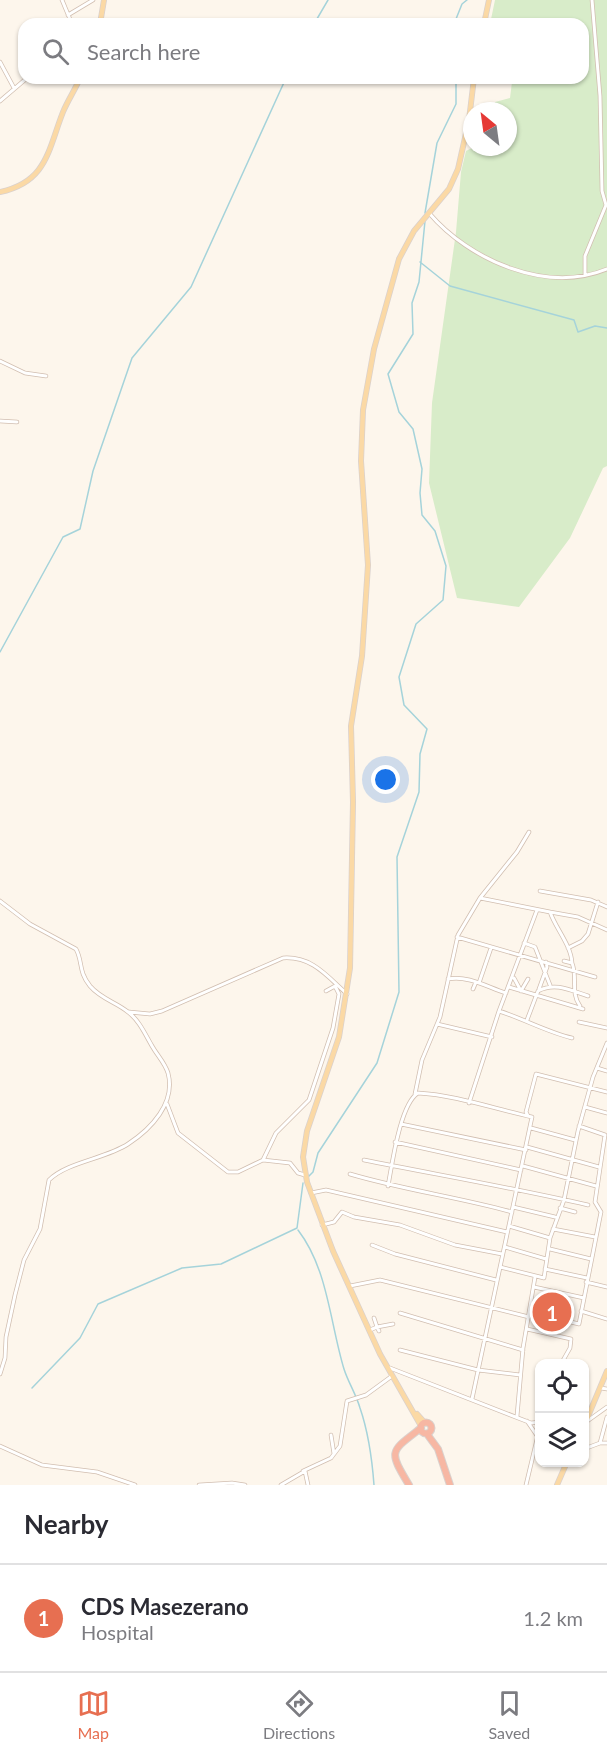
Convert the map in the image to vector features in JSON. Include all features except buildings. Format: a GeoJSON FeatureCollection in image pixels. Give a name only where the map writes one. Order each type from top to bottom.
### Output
{"type":"FeatureCollection","features":[{"type":"Feature","properties":{"kind":"highway"},"geometry":{"type":"LineString","coordinates":[[410,1485],[395,1457],[397,1446],[425,1429],[434,1442],[450,1485]]}},
{"type":"Feature","properties":{"kind":"main road"},"geometry":{"type":"LineString","coordinates":[[101,18],[104,0]]}},
{"type":"Feature","properties":{"kind":"main road"},"geometry":{"type":"LineString","coordinates":[[485,18],[489,0]]}},
{"type":"Feature","properties":{"kind":"main road"},"geometry":{"type":"LineString","coordinates":[[0,192],[22,185],[43,166],[77,84]]}},
{"type":"Feature","properties":{"kind":"main road"},"geometry":{"type":"LineString","coordinates":[[425,1429],[387,1367],[322,1225],[305,1175],[303,1157],[305,1140],[336,1051],[347,994],[351,942],[351,726],[362,656],[368,566],[361,461],[363,410],[374,349],[399,259],[409,238],[448,189],[458,169],[469,120],[473,84]]}},
{"type":"Feature","properties":{"kind":"main road"},"geometry":{"type":"LineString","coordinates":[[589,1416],[604,1388],[607,1371]]}},
{"type":"Feature","properties":{"kind":"main road"},"geometry":{"type":"LineString","coordinates":[[557,1485],[565,1467]]}},
{"type":"Feature","properties":{"kind":"street"},"geometry":{"type":"LineString","coordinates":[[62,0],[69,18]]}},
{"type":"Feature","properties":{"kind":"street"},"geometry":{"type":"LineString","coordinates":[[68,15],[93,0]]}},
{"type":"Feature","properties":{"kind":"street"},"geometry":{"type":"LineString","coordinates":[[585,275],[585,256],[606,204],[602,191],[600,96],[592,0]]}},
{"type":"Feature","properties":{"kind":"street"},"geometry":{"type":"LineString","coordinates":[[0,62],[14,88]]}},
{"type":"Feature","properties":{"kind":"street"},"geometry":{"type":"LineString","coordinates":[[0,100],[19,84]]}},
{"type":"Feature","properties":{"kind":"street"},"geometry":{"type":"LineString","coordinates":[[429,213],[453,237],[493,261],[536,274],[585,275],[607,269]]}},
{"type":"Feature","properties":{"kind":"street"},"geometry":{"type":"LineString","coordinates":[[0,362],[25,373],[46,376]]}},
{"type":"Feature","properties":{"kind":"street"},"geometry":{"type":"LineString","coordinates":[[0,421],[17,422]]}},
{"type":"Feature","properties":{"kind":"street"},"geometry":{"type":"LineString","coordinates":[[388,1186],[396,1142],[401,1124],[415,1094],[422,1060],[437,1024],[457,937],[480,898],[517,852],[529,832]]}},
{"type":"Feature","properties":{"kind":"street"},"geometry":{"type":"LineString","coordinates":[[540,891],[598,902],[607,907]]}},
{"type":"Feature","properties":{"kind":"street"},"geometry":{"type":"LineString","coordinates":[[480,898],[550,912],[592,923],[607,930]]}},
{"type":"Feature","properties":{"kind":"street"},"geometry":{"type":"LineString","coordinates":[[0,901],[34,926],[76,949],[81,973],[92,989],[128,1011],[166,1068],[169,1083],[166,1102],[153,1123],[127,1145],[105,1156],[59,1172],[49,1180],[40,1229],[24,1260],[15,1295],[6,1337],[5,1358],[0,1374]]}},
{"type":"Feature","properties":{"kind":"street"},"geometry":{"type":"LineString","coordinates":[[568,948],[582,941],[592,923],[598,902]]}},
{"type":"Feature","properties":{"kind":"street"},"geometry":{"type":"LineString","coordinates":[[469,1103],[499,1011],[537,909]]}},
{"type":"Feature","properties":{"kind":"street"},"geometry":{"type":"LineString","coordinates":[[508,987],[537,993],[567,1005],[582,1007],[573,991],[575,971],[568,948],[550,912]]}},
{"type":"Feature","properties":{"kind":"street"},"geometry":{"type":"LineString","coordinates":[[457,937],[595,977]]}},
{"type":"Feature","properties":{"kind":"street"},"geometry":{"type":"LineString","coordinates":[[524,943],[535,947],[538,960],[550,986]]}},
{"type":"Feature","properties":{"kind":"street"},"geometry":{"type":"LineString","coordinates":[[473,989],[491,948]]}},
{"type":"Feature","properties":{"kind":"street"},"geometry":{"type":"LineString","coordinates":[[128,1011],[150,1014],[162,1011],[283,958],[300,958],[320,968],[347,994]]}},
{"type":"Feature","properties":{"kind":"street"},"geometry":{"type":"LineString","coordinates":[[564,961],[572,963]]}},
{"type":"Feature","properties":{"kind":"street"},"geometry":{"type":"LineString","coordinates":[[527,1020],[544,975],[546,962]]}},
{"type":"Feature","properties":{"kind":"street"},"geometry":{"type":"LineString","coordinates":[[448,979],[457,977],[506,993]]}},
{"type":"Feature","properties":{"kind":"street"},"geometry":{"type":"LineString","coordinates":[[513,977],[521,991]]}},
{"type":"Feature","properties":{"kind":"street"},"geometry":{"type":"LineString","coordinates":[[521,991],[528,980]]}},
{"type":"Feature","properties":{"kind":"street"},"geometry":{"type":"LineString","coordinates":[[263,1160],[276,1133],[309,1100],[333,1028],[339,994],[335,986],[326,991]]}},
{"type":"Feature","properties":{"kind":"street"},"geometry":{"type":"LineString","coordinates":[[537,993],[550,986],[561,986],[588,996]]}},
{"type":"Feature","properties":{"kind":"street"},"geometry":{"type":"LineString","coordinates":[[499,1011],[527,1020],[553,1034],[572,1038]]}},
{"type":"Feature","properties":{"kind":"street"},"geometry":{"type":"LineString","coordinates":[[579,1022],[607,1028]]}},
{"type":"Feature","properties":{"kind":"street"},"geometry":{"type":"LineString","coordinates":[[437,1024],[492,1037]]}},
{"type":"Feature","properties":{"kind":"street"},"geometry":{"type":"LineString","coordinates":[[500,1267],[544,1278],[550,1238],[555,1217],[564,1200],[579,1126],[590,1087],[607,1043]]}},
{"type":"Feature","properties":{"kind":"street"},"geometry":{"type":"LineString","coordinates":[[597,1068],[607,1071]]}},
{"type":"Feature","properties":{"kind":"street"},"geometry":{"type":"LineString","coordinates":[[528,1116],[526,1112],[537,1074],[607,1092]]}},
{"type":"Feature","properties":{"kind":"street"},"geometry":{"type":"LineString","coordinates":[[415,1094],[451,1097],[532,1118],[472,1399]]}},
{"type":"Feature","properties":{"kind":"street"},"geometry":{"type":"LineString","coordinates":[[166,1102],[178,1132],[223,1169],[235,1173],[263,1160],[290,1163],[298,1173],[305,1175]]}},
{"type":"Feature","properties":{"kind":"street"},"geometry":{"type":"LineString","coordinates":[[585,1107],[607,1113]]}},
{"type":"Feature","properties":{"kind":"street"},"geometry":{"type":"LineString","coordinates":[[401,1124],[526,1149],[599,1167]]}},
{"type":"Feature","properties":{"kind":"street"},"geometry":{"type":"LineString","coordinates":[[530,1312],[579,1324],[601,1212],[595,1202],[605,1135],[579,1126]]}},
{"type":"Feature","properties":{"kind":"street"},"geometry":{"type":"LineString","coordinates":[[531,1128],[576,1140]]}},
{"type":"Feature","properties":{"kind":"street"},"geometry":{"type":"LineString","coordinates":[[396,1142],[596,1186]]}},
{"type":"Feature","properties":{"kind":"street"},"geometry":{"type":"LineString","coordinates":[[364,1160],[518,1188],[588,1205]]}},
{"type":"Feature","properties":{"kind":"street"},"geometry":{"type":"LineString","coordinates":[[350,1174],[388,1186],[479,1203],[512,1212]]}},
{"type":"Feature","properties":{"kind":"street"},"geometry":{"type":"LineString","coordinates":[[311,1193],[327,1190],[508,1232]]}},
{"type":"Feature","properties":{"kind":"street"},"geometry":{"type":"LineString","coordinates":[[513,1207],[555,1217]]}},
{"type":"Feature","properties":{"kind":"street"},"geometry":{"type":"LineString","coordinates":[[560,1208],[575,1212]]}},
{"type":"Feature","properties":{"kind":"street"},"geometry":{"type":"LineString","coordinates":[[322,1225],[334,1222],[342,1212],[354,1217],[400,1225],[456,1245],[502,1254]]}},
{"type":"Feature","properties":{"kind":"street"},"geometry":{"type":"LineString","coordinates":[[509,1226],[550,1238]]}},
{"type":"Feature","properties":{"kind":"street"},"geometry":{"type":"LineString","coordinates":[[553,1229],[596,1237]]}},
{"type":"Feature","properties":{"kind":"street"},"geometry":{"type":"LineString","coordinates":[[372,1245],[496,1280]]}},
{"type":"Feature","properties":{"kind":"street"},"geometry":{"type":"LineString","coordinates":[[505,1247],[546,1259]]}},
{"type":"Feature","properties":{"kind":"street"},"geometry":{"type":"LineString","coordinates":[[550,1249],[591,1259]]}},
{"type":"Feature","properties":{"kind":"street"},"geometry":{"type":"LineString","coordinates":[[545,1269],[607,1287]]}},
{"type":"Feature","properties":{"kind":"street"},"geometry":{"type":"LineString","coordinates":[[516,1416],[523,1350],[535,1277]]}},
{"type":"Feature","properties":{"kind":"street"},"geometry":{"type":"LineString","coordinates":[[350,1286],[380,1280],[530,1317]]}},
{"type":"Feature","properties":{"kind":"street"},"geometry":{"type":"LineString","coordinates":[[534,1287],[584,1298]]}},
{"type":"Feature","properties":{"kind":"street"},"geometry":{"type":"LineString","coordinates":[[581,1311],[607,1319]]}},
{"type":"Feature","properties":{"kind":"street"},"geometry":{"type":"LineString","coordinates":[[400,1313],[523,1350]]}},
{"type":"Feature","properties":{"kind":"street"},"geometry":{"type":"LineString","coordinates":[[374,1318],[378,1329]]}},
{"type":"Feature","properties":{"kind":"street"},"geometry":{"type":"LineString","coordinates":[[370,1330],[393,1324]]}},
{"type":"Feature","properties":{"kind":"street"},"geometry":{"type":"LineString","coordinates":[[527,1329],[571,1339],[570,1348],[564,1359]]}},
{"type":"Feature","properties":{"kind":"street"},"geometry":{"type":"LineString","coordinates":[[400,1350],[478,1370],[520,1376]]}},
{"type":"Feature","properties":{"kind":"street"},"geometry":{"type":"LineString","coordinates":[[387,1367],[531,1423],[535,1423]]}},
{"type":"Feature","properties":{"kind":"street"},"geometry":{"type":"LineString","coordinates":[[281,1485],[303,1471],[331,1458],[340,1446],[347,1401],[366,1395],[392,1376]]}},
{"type":"Feature","properties":{"kind":"street"},"geometry":{"type":"LineString","coordinates":[[589,1421],[607,1407]]}},
{"type":"Feature","properties":{"kind":"street"},"geometry":{"type":"LineString","coordinates":[[600,1443],[607,1417]]}},
{"type":"Feature","properties":{"kind":"street"},"geometry":{"type":"LineString","coordinates":[[526,1420],[535,1435]]}},
{"type":"Feature","properties":{"kind":"street"},"geometry":{"type":"LineString","coordinates":[[331,1435],[334,1454]]}},
{"type":"Feature","properties":{"kind":"street"},"geometry":{"type":"LineString","coordinates":[[589,1447],[607,1443]]}},
{"type":"Feature","properties":{"kind":"street"},"geometry":{"type":"LineString","coordinates":[[0,1446],[19,1457],[49,1467],[97,1472],[135,1485]]}},
{"type":"Feature","properties":{"kind":"street"},"geometry":{"type":"LineString","coordinates":[[526,1485],[535,1451]]}},
{"type":"Feature","properties":{"kind":"street"},"geometry":{"type":"LineString","coordinates":[[303,1471],[307,1473],[308,1485]]}},
{"type":"Feature","properties":{"kind":"street"},"geometry":{"type":"LineString","coordinates":[[199,1485],[245,1485]]}},
{"type":"Feature","properties":{"kind":"green space"},"geometry":{"type":"Polygon","coordinates":[[[495,0],[607,0],[607,466],[603,468],[570,538],[519,607],[457,598],[429,483],[432,403],[456,232],[461,172],[465,156],[517,156],[517,102],[495,102],[510,98],[512,84],[589,84],[589,18],[491,18],[495,0]]]}},
{"type":"Feature","properties":{"kind":"waterway"},"geometry":{"type":"LineString","coordinates":[[318,18],[328,0]]}},
{"type":"Feature","properties":{"kind":"waterway"},"geometry":{"type":"LineString","coordinates":[[456,18],[462,4],[467,0]]}},
{"type":"Feature","properties":{"kind":"waterway"},"geometry":{"type":"LineString","coordinates":[[0,652],[63,537],[80,529],[93,471],[132,358],[191,287],[283,84]]}},
{"type":"Feature","properties":{"kind":"waterway"},"geometry":{"type":"LineString","coordinates":[[425,213],[437,143],[456,104],[456,84]]}},
{"type":"Feature","properties":{"kind":"waterway"},"geometry":{"type":"LineString","coordinates":[[307,1178],[313,1172],[318,1153],[377,1063],[399,992],[397,857],[419,792],[420,754],[427,729],[404,705],[399,677],[416,624],[443,600],[446,566],[435,531],[422,515],[420,493],[422,469],[413,429],[399,412],[388,374],[413,334],[412,303],[419,282],[425,221]]}},
{"type":"Feature","properties":{"kind":"waterway"},"geometry":{"type":"LineString","coordinates":[[420,262],[450,286],[574,320],[578,332],[595,326],[607,328]]}},
{"type":"Feature","properties":{"kind":"waterway"},"geometry":{"type":"LineString","coordinates":[[32,1388],[80,1338],[98,1304],[182,1268],[221,1264],[297,1228],[303,1183]]}},
{"type":"Feature","properties":{"kind":"waterway"},"geometry":{"type":"LineString","coordinates":[[298,1230],[308,1245],[322,1279],[344,1369],[366,1427],[374,1485]]}},
{"type":"Feature","properties":{"kind":"place","name":"CDS Masezerano"},"geometry":{"type":"Point","coordinates":[552,1312]}}]}
